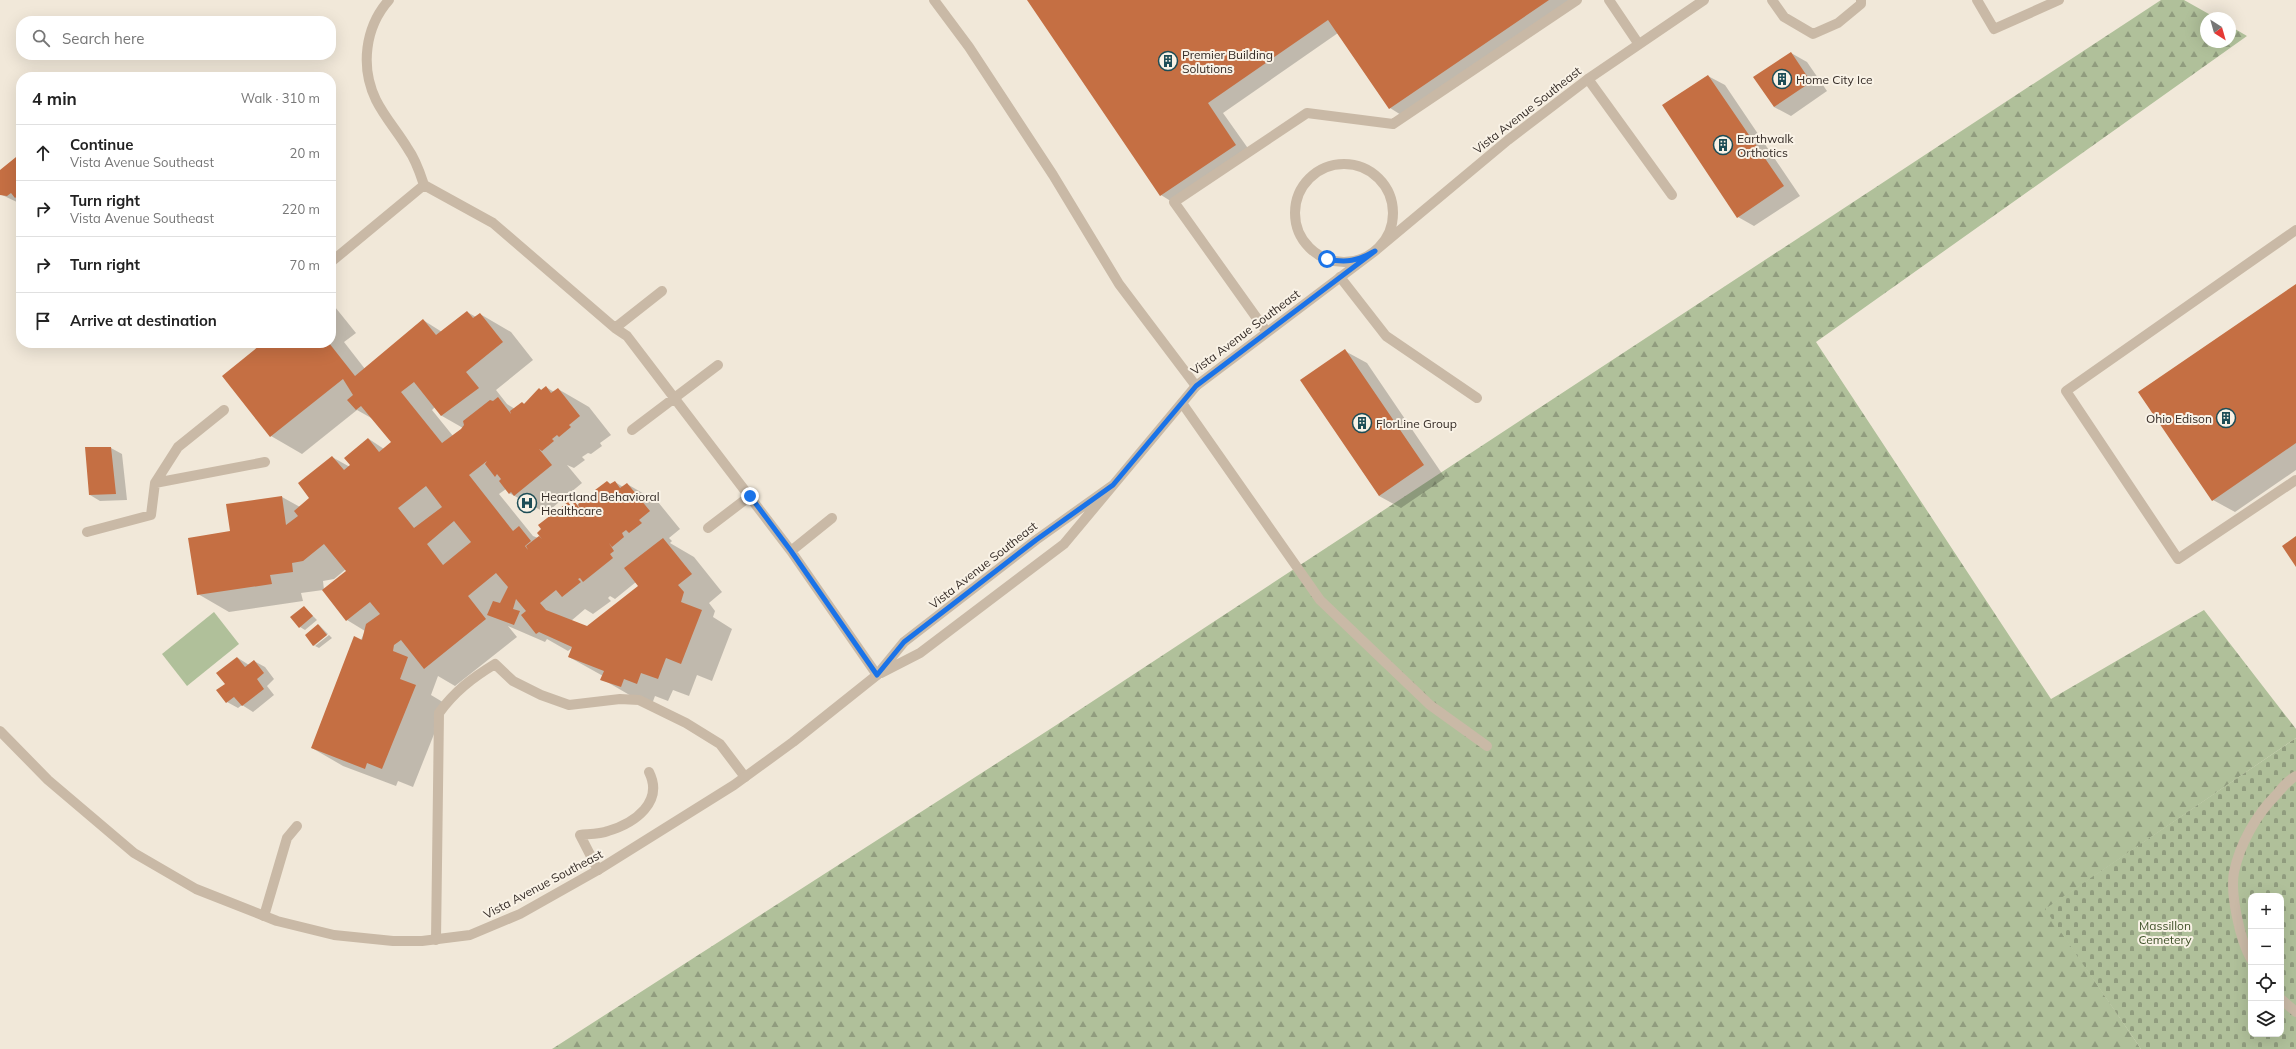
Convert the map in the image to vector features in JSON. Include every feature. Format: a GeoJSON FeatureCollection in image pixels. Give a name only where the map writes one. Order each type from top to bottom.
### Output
{"type":"FeatureCollection","features":[{"type":"Feature","properties":{"kind":"street"},"geometry":{"type":"LineString","coordinates":[[389,0],[372,26],[366,52],[369,76],[376,99],[408,148],[424,185],[493,223],[615,328],[627,336],[791,551],[877,675]]}},
{"type":"Feature","properties":{"kind":"street"},"geometry":{"type":"LineString","coordinates":[[934,0],[970,47],[1053,175],[1119,284],[1196,386]]}},
{"type":"Feature","properties":{"kind":"street"},"geometry":{"type":"LineString","coordinates":[[1266,331],[1174,202],[1307,113],[1393,124],[1577,0]]}},
{"type":"Feature","properties":{"kind":"street"},"geometry":{"type":"LineString","coordinates":[[1609,0],[1638,43]]}},
{"type":"Feature","properties":{"kind":"street","name":"Vista Avenue Southeast"},"geometry":{"type":"LineString","coordinates":[[0,731],[48,780],[134,853],[196,889],[264,916],[306,929],[342,936],[393,941],[436,940],[470,935],[492,927],[598,870],[745,777],[877,675],[920,652],[1064,544],[1083,524],[1113,485],[1196,386],[1266,331],[1375,251],[1508,140],[1588,78],[1704,0]]}},
{"type":"Feature","properties":{"kind":"street"},"geometry":{"type":"LineString","coordinates":[[1772,0],[1784,17],[1813,34],[1838,23],[1861,4],[1861,0]]}},
{"type":"Feature","properties":{"kind":"street"},"geometry":{"type":"LineString","coordinates":[[1977,0],[1994,29],[2059,0]]}},
{"type":"Feature","properties":{"kind":"street"},"geometry":{"type":"LineString","coordinates":[[1588,78],[1672,195]]}},
{"type":"Feature","properties":{"kind":"street","name":"Vista Avenue Southeast"},"geometry":{"type":"LineString","coordinates":[[1338,164],[1354,164],[1368,170],[1381,180],[1389,193],[1393,209],[1392,225],[1385,239],[1375,251],[1360,259],[1344,262],[1327,259],[1312,251],[1301,239],[1295,218],[1294,207],[1299,191],[1309,177],[1322,168],[1338,164]]}},
{"type":"Feature","properties":{"kind":"street"},"geometry":{"type":"LineString","coordinates":[[336,258],[424,185]]}},
{"type":"Feature","properties":{"kind":"street"},"geometry":{"type":"LineString","coordinates":[[2296,230],[2066,390],[2178,559],[2296,480]]}},
{"type":"Feature","properties":{"kind":"street"},"geometry":{"type":"LineString","coordinates":[[1340,277],[1386,336],[1477,398]]}},
{"type":"Feature","properties":{"kind":"street"},"geometry":{"type":"LineString","coordinates":[[615,328],[662,291]]}},
{"type":"Feature","properties":{"kind":"street"},"geometry":{"type":"LineString","coordinates":[[632,430],[718,365]]}},
{"type":"Feature","properties":{"kind":"street"},"geometry":{"type":"LineString","coordinates":[[1182,403],[1320,600],[1430,705],[1487,746]]}},
{"type":"Feature","properties":{"kind":"street"},"geometry":{"type":"LineString","coordinates":[[87,532],[151,515],[155,483],[178,447],[224,410]]}},
{"type":"Feature","properties":{"kind":"street"},"geometry":{"type":"LineString","coordinates":[[155,483],[265,462]]}},
{"type":"Feature","properties":{"kind":"street","name":"Vista Avenue Southeast"},"geometry":{"type":"LineString","coordinates":[[877,675],[904,642],[1036,540],[1113,485]]}},
{"type":"Feature","properties":{"kind":"street"},"geometry":{"type":"LineString","coordinates":[[708,528],[750,496]]}},
{"type":"Feature","properties":{"kind":"street"},"geometry":{"type":"LineString","coordinates":[[791,551],[832,518]]}},
{"type":"Feature","properties":{"kind":"street"},"geometry":{"type":"LineString","coordinates":[[436,940],[439,713],[450,697],[471,678],[495,664],[513,681],[541,695],[569,705],[603,703],[620,699],[639,700],[686,724],[720,744],[745,777]]}},
{"type":"Feature","properties":{"kind":"street"},"geometry":{"type":"LineString","coordinates":[[598,870],[580,835],[607,832],[620,827],[650,804],[654,785],[649,772]]}},
{"type":"Feature","properties":{"kind":"street"},"geometry":{"type":"LineString","coordinates":[[2248,954],[2245,949],[2236,912],[2234,874],[2246,837],[2268,803],[2296,776]]}},
{"type":"Feature","properties":{"kind":"street"},"geometry":{"type":"LineString","coordinates":[[264,916],[288,838],[297,826]]}},
{"type":"Feature","properties":{"kind":"street"},"geometry":{"type":"LineString","coordinates":[[2283,1001],[2296,1012]]}},
{"type":"Feature","properties":{"kind":"green space"},"geometry":{"type":"Polygon","coordinates":[[[2161,0],[2184,0],[2205,12],[2200,12],[2200,48],[2230,48],[1816,342],[2051,699],[2204,610],[2296,729],[2296,738],[2046,909],[2141,1049],[552,1049],[1061,722],[2161,0]]]}},
{"type":"Feature","properties":{"kind":"green space"},"geometry":{"type":"Polygon","coordinates":[[[2236,30],[2247,36],[2236,44],[2236,30]]]}},
{"type":"Feature","properties":{"kind":"green space"},"geometry":{"type":"Polygon","coordinates":[[[214,612],[239,644],[187,686],[162,654],[214,612]]]}},
{"type":"Feature","properties":{"kind":"green space","name":"Massillon Cemetery"},"geometry":{"type":"Polygon","coordinates":[[[2296,738],[2296,1049],[2141,1049],[2045,909],[2296,738]]]}},
{"type":"Feature","properties":{"kind":"building","name":"Premier Building Solutions"},"geometry":{"type":"Polygon","coordinates":[[[1027,0],[1549,0],[1389,109],[1328,20],[1208,103],[1236,145],[1160,196],[1027,0]]]}},
{"type":"Feature","properties":{"kind":"building","name":"Home City Ice"},"geometry":{"type":"Polygon","coordinates":[[[1791,52],[1811,82],[1774,107],[1753,77],[1791,52]]]}},
{"type":"Feature","properties":{"kind":"building","name":"Earthwalk Orthotics"},"geometry":{"type":"Polygon","coordinates":[[[1708,75],[1784,186],[1737,218],[1662,105],[1708,75]]]}},
{"type":"Feature","properties":{"kind":"building"},"geometry":{"type":"Polygon","coordinates":[[[16,157],[15,198],[11,193],[7,196],[0,195],[0,170],[16,157]]]}},
{"type":"Feature","properties":{"kind":"building","name":"Ohio Edison"},"geometry":{"type":"Polygon","coordinates":[[[2296,284],[2296,443],[2212,501],[2138,392],[2296,284]]]}},
{"type":"Feature","properties":{"kind":"building"},"geometry":{"type":"Polygon","coordinates":[[[467,311],[473,318],[480,313],[503,342],[466,372],[479,388],[441,416],[414,382],[401,392],[442,443],[461,429],[464,425],[463,421],[490,400],[493,401],[498,397],[511,414],[510,411],[522,402],[524,404],[539,388],[541,390],[546,386],[551,393],[558,388],[580,416],[569,425],[571,427],[559,437],[557,435],[552,439],[554,441],[542,451],[539,449],[552,465],[514,496],[511,492],[509,494],[499,481],[501,479],[497,474],[495,477],[485,464],[487,461],[469,475],[513,531],[519,526],[531,541],[525,546],[528,550],[526,546],[539,536],[542,539],[537,533],[541,529],[538,525],[568,502],[571,506],[575,502],[580,509],[578,504],[591,495],[593,498],[598,494],[595,490],[607,481],[610,484],[615,481],[620,488],[627,483],[650,511],[639,520],[642,523],[629,533],[626,530],[622,533],[624,537],[612,547],[609,543],[614,551],[610,554],[613,558],[583,582],[580,578],[578,579],[581,582],[562,597],[556,590],[540,603],[546,610],[587,626],[638,586],[624,568],[663,538],[692,574],[678,585],[684,592],[681,602],[702,610],[681,664],[666,658],[658,679],[641,673],[637,684],[624,679],[621,687],[600,680],[604,671],[568,657],[572,647],[539,632],[536,634],[521,615],[526,611],[516,599],[513,609],[520,611],[514,625],[487,615],[493,601],[500,603],[508,587],[496,573],[468,596],[486,619],[424,669],[401,640],[394,645],[393,651],[408,657],[400,679],[416,685],[382,769],[367,763],[365,769],[311,748],[354,636],[362,640],[366,624],[380,614],[370,602],[346,621],[322,590],[346,571],[324,544],[303,561],[292,563],[293,572],[270,575],[272,584],[197,595],[188,538],[230,531],[226,504],[282,496],[286,525],[298,516],[294,511],[309,498],[298,483],[332,456],[344,470],[350,465],[344,458],[368,438],[379,452],[391,442],[361,406],[356,410],[347,400],[353,395],[343,379],[270,437],[222,376],[257,348],[333,348],[355,376],[423,319],[436,335],[467,311]],[[426,486],[398,508],[414,528],[442,507],[426,486]],[[454,521],[427,544],[443,565],[471,542],[454,521]]]}},
{"type":"Feature","properties":{"kind":"building","name":"FlorLine Group"},"geometry":{"type":"Polygon","coordinates":[[[1345,349],[1424,465],[1379,496],[1300,380],[1345,349]]]}},
{"type":"Feature","properties":{"kind":"building"},"geometry":{"type":"Polygon","coordinates":[[[85,447],[111,447],[116,494],[89,495],[85,447]]]}},
{"type":"Feature","properties":{"kind":"building"},"geometry":{"type":"Polygon","coordinates":[[[2296,536],[2296,567],[2282,546],[2296,536]]]}},
{"type":"Feature","properties":{"kind":"building"},"geometry":{"type":"Polygon","coordinates":[[[304,606],[313,616],[299,628],[290,617],[304,606]]]}},
{"type":"Feature","properties":{"kind":"building"},"geometry":{"type":"Polygon","coordinates":[[[318,624],[327,635],[313,646],[305,635],[318,624]]]}},
{"type":"Feature","properties":{"kind":"building"},"geometry":{"type":"Polygon","coordinates":[[[237,657],[245,667],[254,660],[264,673],[257,679],[264,689],[242,706],[234,697],[226,703],[216,690],[225,684],[216,673],[237,657]]]}},
{"type":"Feature","properties":{"kind":"place","name":"Premier Building Solutions"},"geometry":{"type":"Point","coordinates":[1168,61]}},
{"type":"Feature","properties":{"kind":"place","name":"Home City Ice"},"geometry":{"type":"Point","coordinates":[1782,79]}},
{"type":"Feature","properties":{"kind":"place","name":"Earthwalk Orthotics"},"geometry":{"type":"Point","coordinates":[1723,145]}},
{"type":"Feature","properties":{"kind":"place","name":"Ohio Edison"},"geometry":{"type":"Point","coordinates":[2226,418]}},
{"type":"Feature","properties":{"kind":"place","name":"FlorLine Group"},"geometry":{"type":"Point","coordinates":[1362,423]}},
{"type":"Feature","properties":{"kind":"place","name":"Heartland Behavioral Healthcare"},"geometry":{"type":"Point","coordinates":[527,503]}},
{"type":"Feature","properties":{"kind":"route"},"geometry":{"type":"LineString","coordinates":[[750,496],[791,551],[877,675],[904,642],[1036,540],[1113,485],[1196,386],[1266,331],[1375,251],[1360,259],[1344,262],[1327,259]]}}]}
